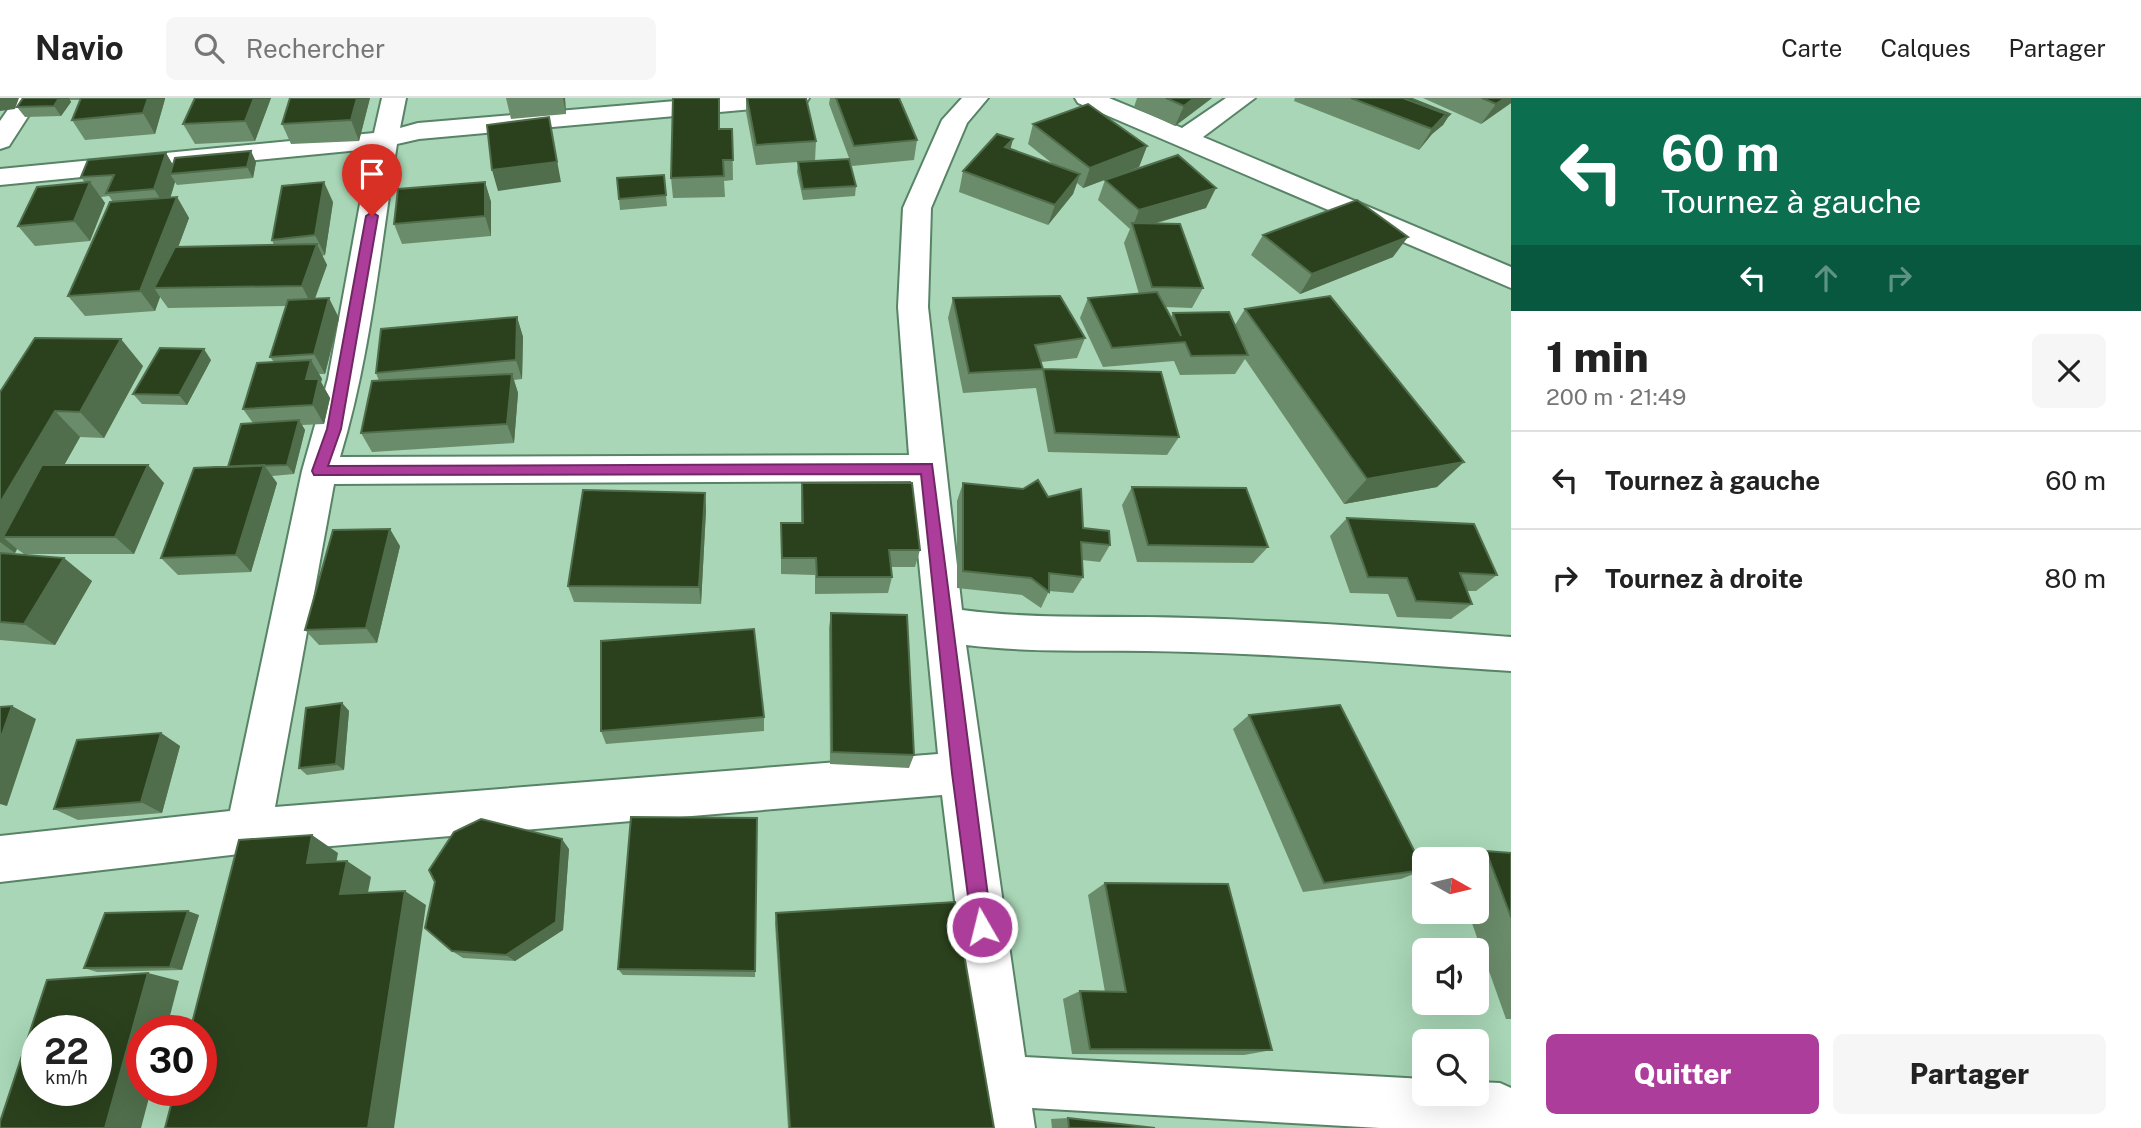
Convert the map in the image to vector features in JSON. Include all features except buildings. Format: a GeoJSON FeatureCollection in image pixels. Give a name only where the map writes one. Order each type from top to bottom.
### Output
{"type":"FeatureCollection","features":[{"type":"Feature","properties":{"kind":"street"},"geometry":{"type":"LineString","coordinates":[[0,141],[28,98]]}},
{"type":"Feature","properties":{"kind":"street"},"geometry":{"type":"LineString","coordinates":[[248,831],[319,471],[334,429],[360,292],[384,140],[394,98]]}},
{"type":"Feature","properties":{"kind":"street"},"geometry":{"type":"LineString","coordinates":[[0,177],[384,140],[418,131],[797,98]]}},
{"type":"Feature","properties":{"kind":"street"},"geometry":{"type":"LineString","coordinates":[[976,98],[955,120],[917,208],[913,307],[927,468],[961,773],[1006,1105],[1500,1109]]}},
{"type":"Feature","properties":{"kind":"street"},"geometry":{"type":"LineString","coordinates":[[1087,98],[1511,278]]}},
{"type":"Feature","properties":{"kind":"street"},"geometry":{"type":"LineString","coordinates":[[1184,138],[1243,98]]}},
{"type":"Feature","properties":{"kind":"street"},"geometry":{"type":"LineString","coordinates":[[319,471],[927,468]]}},
{"type":"Feature","properties":{"kind":"street"},"geometry":{"type":"LineString","coordinates":[[945,625],[1014,634],[1104,632],[1266,637],[1511,654]]}},
{"type":"Feature","properties":{"kind":"street"},"geometry":{"type":"LineString","coordinates":[[0,859],[248,831],[961,773]]}},
{"type":"Feature","properties":{"kind":"route"},"geometry":{"type":"LineString","coordinates":[[372,216],[334,429],[319,471],[927,468],[961,773],[982,927]]}}]}
